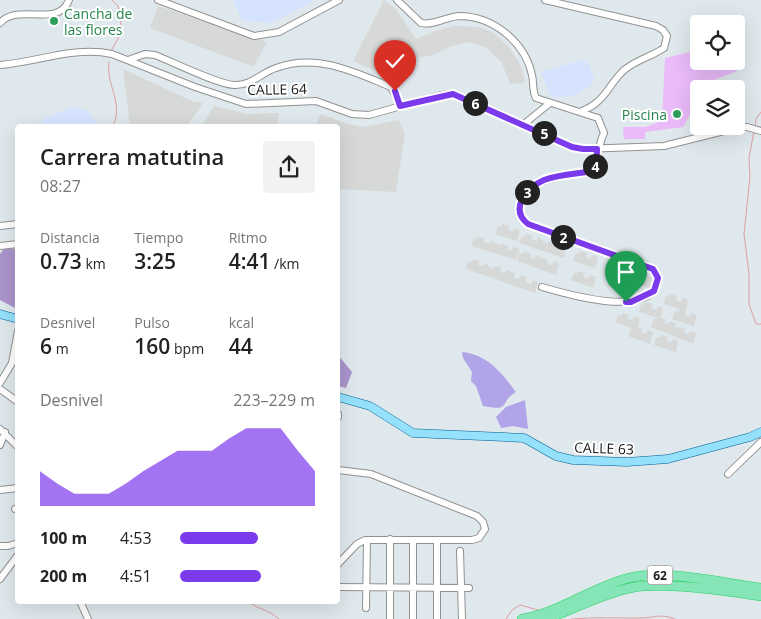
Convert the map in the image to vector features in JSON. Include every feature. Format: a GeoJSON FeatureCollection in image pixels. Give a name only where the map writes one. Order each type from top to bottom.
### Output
{"type":"FeatureCollection","features":[{"type":"Feature","properties":{"kind":"highway","name":"62"},"geometry":{"type":"LineString","coordinates":[[546,619],[620,581],[648,575],[761,588]]}},
{"type":"Feature","properties":{"kind":"highway","name":"62"},"geometry":{"type":"LineString","coordinates":[[522,619],[641,586],[669,586],[761,596]]}},
{"type":"Feature","properties":{"kind":"main road"},"geometry":{"type":"LineString","coordinates":[[0,314],[15,319]]}},
{"type":"Feature","properties":{"kind":"main road","name":"CALLE 63"},"geometry":{"type":"LineString","coordinates":[[340,398],[370,406],[413,433],[518,437],[532,441],[556,456],[573,460],[627,462],[668,458],[750,437],[761,432]]}},
{"type":"Feature","properties":{"kind":"street"},"geometry":{"type":"LineString","coordinates":[[0,23],[11,15],[57,14],[66,7],[69,0]]}},
{"type":"Feature","properties":{"kind":"street"},"geometry":{"type":"LineString","coordinates":[[158,0],[254,36],[279,32],[339,0]]}},
{"type":"Feature","properties":{"kind":"street"},"geometry":{"type":"LineString","coordinates":[[397,0],[421,23],[426,24],[446,18],[467,17],[497,27],[515,42],[521,50],[532,75],[533,92],[536,98],[582,111],[598,118]]}},
{"type":"Feature","properties":{"kind":"street"},"geometry":{"type":"LineString","coordinates":[[545,0],[656,26],[663,30],[667,36],[664,48],[644,57],[623,71],[600,102],[582,111]]}},
{"type":"Feature","properties":{"kind":"street","name":"CALLE 64"},"geometry":{"type":"LineString","coordinates":[[0,65],[21,64],[72,52],[96,50],[112,54],[227,99],[246,104],[316,101],[344,112],[360,115],[453,94],[572,147],[583,149],[664,146],[747,127],[761,132]]}},
{"type":"Feature","properties":{"kind":"street"},"geometry":{"type":"LineString","coordinates":[[128,60],[145,54],[155,55],[234,85],[249,83],[278,67],[292,64],[329,63],[344,67],[391,87],[400,106]]}},
{"type":"Feature","properties":{"kind":"street"},"geometry":{"type":"LineString","coordinates":[[542,287],[576,296],[631,302],[654,291],[658,278],[648,266],[528,224],[519,212],[520,202],[526,193],[543,181],[587,172],[592,169],[596,163],[597,149],[604,129],[598,118],[600,102]]}},
{"type":"Feature","properties":{"kind":"street"},"geometry":{"type":"LineString","coordinates":[[524,124],[550,103]]}},
{"type":"Feature","properties":{"kind":"street"},"geometry":{"type":"LineString","coordinates":[[0,226],[15,224]]}},
{"type":"Feature","properties":{"kind":"street"},"geometry":{"type":"LineString","coordinates":[[0,246],[15,244]]}},
{"type":"Feature","properties":{"kind":"street"},"geometry":{"type":"LineString","coordinates":[[0,383],[9,371],[15,353]]}},
{"type":"Feature","properties":{"kind":"street"},"geometry":{"type":"LineString","coordinates":[[0,389],[15,400]]}},
{"type":"Feature","properties":{"kind":"street"},"geometry":{"type":"LineString","coordinates":[[0,445],[3,431]]}},
{"type":"Feature","properties":{"kind":"street"},"geometry":{"type":"LineString","coordinates":[[3,431],[15,444]]}},
{"type":"Feature","properties":{"kind":"street"},"geometry":{"type":"LineString","coordinates":[[728,474],[761,442]]}},
{"type":"Feature","properties":{"kind":"street"},"geometry":{"type":"LineString","coordinates":[[340,470],[371,474],[477,516],[483,522],[485,529],[479,538],[367,540],[357,544],[340,562]]}},
{"type":"Feature","properties":{"kind":"street"},"geometry":{"type":"LineString","coordinates":[[0,490],[15,488]]}},
{"type":"Feature","properties":{"kind":"street"},"geometry":{"type":"LineString","coordinates":[[390,539],[390,619]]}},
{"type":"Feature","properties":{"kind":"street"},"geometry":{"type":"LineString","coordinates":[[366,608],[367,540]]}},
{"type":"Feature","properties":{"kind":"street"},"geometry":{"type":"LineString","coordinates":[[413,619],[414,540]]}},
{"type":"Feature","properties":{"kind":"street"},"geometry":{"type":"LineString","coordinates":[[437,540],[437,619]]}},
{"type":"Feature","properties":{"kind":"street"},"geometry":{"type":"LineString","coordinates":[[0,546],[15,545]]}},
{"type":"Feature","properties":{"kind":"street"},"geometry":{"type":"LineString","coordinates":[[460,551],[462,619]]}},
{"type":"Feature","properties":{"kind":"street"},"geometry":{"type":"LineString","coordinates":[[0,579],[15,559]]}},
{"type":"Feature","properties":{"kind":"street"},"geometry":{"type":"LineString","coordinates":[[340,587],[469,588]]}},
{"type":"Feature","properties":{"kind":"street"},"geometry":{"type":"LineString","coordinates":[[81,604],[88,619]]}},
{"type":"Feature","properties":{"kind":"shaded area"},"geometry":{"type":"Polygon","coordinates":[[[233,0],[315,0],[272,23],[242,21],[233,0]]]}},
{"type":"Feature","properties":{"kind":"shaded area"},"geometry":{"type":"Polygon","coordinates":[[[384,0],[396,9],[416,39],[454,26],[479,27],[494,33],[510,48],[522,68],[525,83],[510,84],[502,63],[485,47],[470,42],[452,46],[431,56],[419,57],[403,83],[353,61],[384,0]]]}},
{"type":"Feature","properties":{"kind":"shaded area"},"geometry":{"type":"Polygon","coordinates":[[[158,6],[267,42],[254,67],[150,28],[158,6]]]}},
{"type":"Feature","properties":{"kind":"shaded area"},"geometry":{"type":"Polygon","coordinates":[[[690,52],[690,70],[737,71],[714,80],[690,80],[690,115],[683,127],[645,132],[645,139],[624,139],[623,127],[645,127],[662,121],[665,58],[690,52]]]}},
{"type":"Feature","properties":{"kind":"shaded area"},"geometry":{"type":"Polygon","coordinates":[[[582,60],[589,64],[594,79],[592,85],[574,96],[551,97],[541,72],[582,60]]]}},
{"type":"Feature","properties":{"kind":"shaded area"},"geometry":{"type":"Polygon","coordinates":[[[123,69],[194,102],[203,103],[188,124],[130,124],[123,69]]]}},
{"type":"Feature","properties":{"kind":"shaded area"},"geometry":{"type":"Polygon","coordinates":[[[214,106],[247,114],[279,113],[277,124],[202,124],[214,106]]]}},
{"type":"Feature","properties":{"kind":"shaded area"},"geometry":{"type":"Polygon","coordinates":[[[72,107],[86,110],[98,124],[41,124],[42,120],[72,107]]]}},
{"type":"Feature","properties":{"kind":"shaded area"},"geometry":{"type":"Polygon","coordinates":[[[321,114],[348,124],[364,127],[399,120],[405,134],[396,192],[340,189],[340,124],[316,124],[321,114]]]}},
{"type":"Feature","properties":{"kind":"shaded area"},"geometry":{"type":"Polygon","coordinates":[[[502,224],[509,226],[508,230],[513,232],[514,228],[520,230],[517,241],[495,234],[498,226],[501,227],[502,224]]]}},
{"type":"Feature","properties":{"kind":"shaded area"},"geometry":{"type":"Polygon","coordinates":[[[526,234],[533,236],[532,239],[537,241],[538,237],[547,244],[549,241],[556,243],[555,247],[559,249],[561,245],[566,247],[564,258],[519,243],[522,236],[525,237],[526,234]]]}},
{"type":"Feature","properties":{"kind":"shaded area"},"geometry":{"type":"Polygon","coordinates":[[[478,236],[485,239],[484,242],[489,244],[490,240],[500,246],[501,243],[508,246],[507,249],[511,251],[513,247],[519,249],[516,260],[471,246],[474,238],[477,239],[478,236]]]}},
{"type":"Feature","properties":{"kind":"shaded area"},"geometry":{"type":"Polygon","coordinates":[[[4,249],[15,249],[15,308],[0,300],[0,254],[4,249]]]}},
{"type":"Feature","properties":{"kind":"shaded area"},"geometry":{"type":"Polygon","coordinates":[[[524,251],[531,254],[530,258],[534,259],[536,255],[541,257],[541,260],[542,258],[548,260],[547,263],[552,265],[554,261],[559,263],[556,275],[517,261],[519,253],[523,254],[524,251]]]}},
{"type":"Feature","properties":{"kind":"shaded area"},"geometry":{"type":"Polygon","coordinates":[[[580,251],[587,253],[586,257],[591,259],[592,255],[598,257],[595,268],[573,261],[576,253],[579,254],[580,251]]]}},
{"type":"Feature","properties":{"kind":"shaded area"},"geometry":{"type":"Polygon","coordinates":[[[473,259],[480,261],[478,265],[483,266],[485,263],[493,269],[495,266],[502,268],[500,272],[505,273],[507,270],[512,272],[515,274],[514,278],[519,279],[520,275],[526,277],[526,282],[531,284],[533,280],[538,282],[535,293],[466,269],[468,261],[472,262],[473,259]]]}},
{"type":"Feature","properties":{"kind":"shaded area"},"geometry":{"type":"Polygon","coordinates":[[[578,271],[585,273],[584,277],[588,278],[590,275],[596,277],[593,288],[571,280],[574,273],[577,274],[578,271]]]}},
{"type":"Feature","properties":{"kind":"shaded area"},"geometry":{"type":"Polygon","coordinates":[[[637,272],[644,274],[643,278],[647,279],[649,276],[655,278],[652,289],[633,283],[631,293],[609,286],[611,278],[615,279],[616,276],[623,278],[622,282],[626,284],[632,274],[636,275],[637,272]]]}},
{"type":"Feature","properties":{"kind":"shaded area"},"geometry":{"type":"Polygon","coordinates":[[[670,294],[677,296],[676,300],[681,302],[682,298],[688,300],[685,315],[690,316],[691,313],[697,315],[694,326],[672,319],[675,311],[678,312],[679,309],[663,304],[666,296],[669,297],[670,294]]]}},
{"type":"Feature","properties":{"kind":"shaded area"},"geometry":{"type":"Polygon","coordinates":[[[646,302],[653,304],[651,308],[656,310],[658,306],[663,308],[661,318],[666,319],[664,323],[669,324],[671,321],[676,323],[675,330],[678,327],[685,329],[684,333],[688,334],[690,331],[696,333],[693,344],[651,327],[654,319],[658,318],[639,312],[641,304],[644,305],[646,302]]]}},
{"type":"Feature","properties":{"kind":"shaded area"},"geometry":{"type":"Polygon","coordinates":[[[623,313],[629,315],[628,319],[633,320],[635,316],[640,319],[638,327],[642,329],[641,333],[646,334],[647,330],[653,332],[650,344],[628,336],[631,329],[634,329],[615,322],[618,315],[621,316],[623,313]]]}},
{"type":"Feature","properties":{"kind":"shaded area"},"geometry":{"type":"Polygon","coordinates":[[[661,335],[668,337],[667,341],[671,342],[673,339],[678,341],[676,352],[654,345],[656,337],[659,338],[661,335]]]}},
{"type":"Feature","properties":{"kind":"shaded area"},"geometry":{"type":"Polygon","coordinates":[[[462,352],[487,361],[499,371],[516,392],[507,399],[502,407],[492,408],[483,406],[476,386],[471,381],[472,372],[463,358],[462,352]]]}},
{"type":"Feature","properties":{"kind":"shaded area"},"geometry":{"type":"Polygon","coordinates":[[[340,357],[352,372],[346,388],[340,386],[340,357]]]}},
{"type":"Feature","properties":{"kind":"shaded area"},"geometry":{"type":"Polygon","coordinates":[[[525,400],[528,429],[513,426],[501,428],[496,417],[506,407],[525,400]]]}},
{"type":"Feature","properties":{"kind":"waterway"},"geometry":{"type":"LineString","coordinates":[[111,51],[122,31],[118,6],[112,0]]}},
{"type":"Feature","properties":{"kind":"waterway"},"geometry":{"type":"LineString","coordinates":[[109,62],[110,79],[117,109],[114,124]]}},
{"type":"Feature","properties":{"kind":"waterway"},"geometry":{"type":"LineString","coordinates":[[755,127],[756,119],[761,112]]}},
{"type":"Feature","properties":{"kind":"waterway"},"geometry":{"type":"LineString","coordinates":[[754,131],[749,158],[750,176],[744,234],[749,274],[749,304],[756,324]]}},
{"type":"Feature","properties":{"kind":"waterway"},"geometry":{"type":"LineString","coordinates":[[252,604],[279,619]]}},
{"type":"Feature","properties":{"kind":"waterway"},"geometry":{"type":"LineString","coordinates":[[506,619],[512,610],[520,605],[538,610]]}},
{"type":"Feature","properties":{"kind":"waterway"},"geometry":{"type":"LineString","coordinates":[[571,619],[661,616],[675,619]]}},
{"type":"Feature","properties":{"kind":"place","name":"Cancha de las flores"},"geometry":{"type":"Point","coordinates":[54,21]}},
{"type":"Feature","properties":{"kind":"place","name":"Piscina"},"geometry":{"type":"Point","coordinates":[677,114]}},
{"type":"Feature","properties":{"kind":"route"},"geometry":{"type":"LineString","coordinates":[[395,91],[400,106],[441,95],[453,94],[572,147],[578,149],[597,149],[596,163],[592,169],[587,172],[557,176],[543,181],[526,193],[520,202],[519,212],[528,224],[653,269],[658,278],[654,291],[631,302],[626,302]]}}]}
